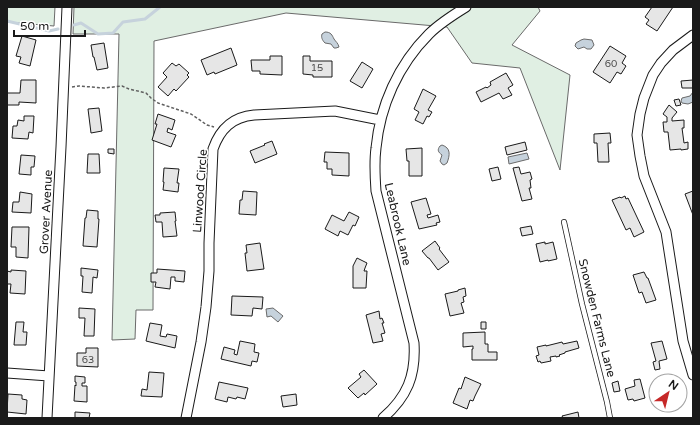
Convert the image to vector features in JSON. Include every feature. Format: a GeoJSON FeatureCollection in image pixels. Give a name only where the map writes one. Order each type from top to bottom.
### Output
{"type":"FeatureCollection","features":[{"type":"Feature","properties":{"kind":"street","name":"Grover Avenue"},"geometry":{"type":"LineString","coordinates":[[48,418],[67,7]]}},
{"type":"Feature","properties":{"kind":"street","name":"Leabrook Lane"},"geometry":{"type":"LineString","coordinates":[[383,418],[402,398],[409,385],[414,370],[415,357],[414,343],[376,191],[376,149],[380,120],[394,83],[415,50],[429,34],[442,23],[466,7]]}},
{"type":"Feature","properties":{"kind":"street"},"geometry":{"type":"LineString","coordinates":[[693,35],[673,50],[661,63],[653,75],[644,98],[637,135],[644,176],[666,232],[683,341],[693,375]]}},
{"type":"Feature","properties":{"kind":"street","name":"Linwood Circle"},"geometry":{"type":"LineString","coordinates":[[186,418],[201,342],[206,307],[209,271],[213,149],[222,131],[237,119],[254,115],[335,111],[380,120]]}},
{"type":"Feature","properties":{"kind":"street"},"geometry":{"type":"LineString","coordinates":[[7,373],[49,376]]}},
{"type":"Feature","properties":{"kind":"lane","name":"Snowden Farms Lane"},"geometry":{"type":"LineString","coordinates":[[564,222],[582,304],[610,418]]}},
{"type":"Feature","properties":{"kind":"path"},"geometry":{"type":"LineString","coordinates":[[64,92],[70,88],[79,86],[104,88],[122,86],[146,93],[158,103],[191,114],[207,125],[214,127]]}},
{"type":"Feature","properties":{"kind":"green space"},"geometry":{"type":"Polygon","coordinates":[[[7,7],[55,7],[54,26],[7,22],[7,7]]]}},
{"type":"Feature","properties":{"kind":"green space"},"geometry":{"type":"Polygon","coordinates":[[[74,7],[538,7],[540,11],[512,45],[570,75],[560,170],[520,68],[472,63],[447,27],[286,13],[154,41],[153,310],[136,310],[135,339],[112,340],[119,34],[73,34],[74,7]]]}},
{"type":"Feature","properties":{"kind":"shaded area"},"geometry":{"type":"Polygon","coordinates":[[[325,32],[331,34],[339,47],[334,48],[331,44],[325,43],[322,40],[322,34],[325,32]]]}},
{"type":"Feature","properties":{"kind":"shaded area"},"geometry":{"type":"Polygon","coordinates":[[[584,39],[592,40],[594,45],[591,49],[584,47],[578,49],[575,46],[576,43],[584,39]]]}},
{"type":"Feature","properties":{"kind":"shaded area"},"geometry":{"type":"Polygon","coordinates":[[[693,92],[693,102],[688,104],[682,103],[682,98],[690,96],[693,92]]]}},
{"type":"Feature","properties":{"kind":"shaded area"},"geometry":{"type":"Polygon","coordinates":[[[442,145],[447,148],[449,152],[447,163],[444,165],[440,161],[442,155],[438,150],[442,145]]]}},
{"type":"Feature","properties":{"kind":"shaded area"},"geometry":{"type":"Polygon","coordinates":[[[527,153],[529,159],[509,164],[508,157],[527,153]]]}},
{"type":"Feature","properties":{"kind":"shaded area"},"geometry":{"type":"Polygon","coordinates":[[[273,308],[283,316],[278,322],[271,316],[267,317],[266,309],[273,308]]]}},
{"type":"Feature","properties":{"kind":"building"},"geometry":{"type":"Polygon","coordinates":[[[652,7],[673,7],[657,31],[646,24],[649,20],[645,17],[652,7]]]}},
{"type":"Feature","properties":{"kind":"building"},"geometry":{"type":"Polygon","coordinates":[[[22,36],[36,40],[30,66],[19,63],[21,57],[16,56],[22,36]]]}},
{"type":"Feature","properties":{"kind":"building"},"geometry":{"type":"Polygon","coordinates":[[[104,43],[108,68],[97,70],[91,45],[104,43]]]}},
{"type":"Feature","properties":{"kind":"building"},"geometry":{"type":"Polygon","coordinates":[[[610,46],[626,56],[622,63],[626,66],[621,74],[617,72],[610,83],[593,72],[610,46]]]}},
{"type":"Feature","properties":{"kind":"building"},"geometry":{"type":"Polygon","coordinates":[[[231,48],[237,65],[215,74],[214,72],[207,75],[201,60],[231,48]]]}},
{"type":"Feature","properties":{"kind":"building"},"geometry":{"type":"Polygon","coordinates":[[[270,56],[282,56],[282,75],[260,74],[260,71],[252,71],[251,60],[270,60],[270,56]]]}},
{"type":"Feature","properties":{"kind":"building"},"geometry":{"type":"Polygon","coordinates":[[[303,56],[310,56],[310,61],[332,61],[332,77],[313,77],[313,75],[303,74],[303,56]]]}},
{"type":"Feature","properties":{"kind":"building"},"geometry":{"type":"Polygon","coordinates":[[[362,62],[373,69],[362,88],[350,81],[362,62]]]}},
{"type":"Feature","properties":{"kind":"building"},"geometry":{"type":"Polygon","coordinates":[[[172,63],[176,66],[179,64],[189,73],[187,75],[189,77],[176,91],[174,89],[168,96],[158,87],[167,77],[163,73],[172,63]]]}},
{"type":"Feature","properties":{"kind":"building"},"geometry":{"type":"Polygon","coordinates":[[[506,73],[513,85],[508,88],[512,95],[503,99],[499,93],[481,102],[476,92],[486,87],[487,88],[491,85],[490,82],[506,73]]]}},
{"type":"Feature","properties":{"kind":"building"},"geometry":{"type":"Polygon","coordinates":[[[21,80],[36,80],[36,103],[19,102],[19,105],[7,105],[7,93],[20,93],[21,80]]]}},
{"type":"Feature","properties":{"kind":"building"},"geometry":{"type":"Polygon","coordinates":[[[693,80],[693,88],[682,88],[681,81],[693,80]]]}},
{"type":"Feature","properties":{"kind":"building"},"geometry":{"type":"Polygon","coordinates":[[[423,89],[436,96],[428,110],[432,112],[429,117],[427,116],[423,124],[415,120],[419,112],[414,109],[423,89]]]}},
{"type":"Feature","properties":{"kind":"building"},"geometry":{"type":"Polygon","coordinates":[[[679,99],[681,105],[676,106],[674,100],[679,99]]]}},
{"type":"Feature","properties":{"kind":"building"},"geometry":{"type":"Polygon","coordinates":[[[669,105],[677,112],[672,118],[672,121],[684,120],[684,128],[682,128],[684,143],[688,142],[688,149],[670,150],[668,132],[664,132],[663,122],[667,122],[667,117],[663,114],[669,105]]]}},
{"type":"Feature","properties":{"kind":"building"},"geometry":{"type":"Polygon","coordinates":[[[99,108],[102,131],[91,133],[88,109],[99,108]]]}},
{"type":"Feature","properties":{"kind":"building"},"geometry":{"type":"Polygon","coordinates":[[[158,114],[175,120],[172,130],[168,128],[167,132],[176,135],[171,147],[152,140],[157,124],[155,124],[158,114]]]}},
{"type":"Feature","properties":{"kind":"building"},"geometry":{"type":"Polygon","coordinates":[[[24,116],[34,116],[33,133],[29,132],[28,139],[12,138],[13,126],[17,126],[18,120],[24,121],[24,116]]]}},
{"type":"Feature","properties":{"kind":"building"},"geometry":{"type":"Polygon","coordinates":[[[610,133],[611,143],[608,143],[609,162],[598,162],[597,143],[594,143],[594,134],[610,133]]]}},
{"type":"Feature","properties":{"kind":"building"},"geometry":{"type":"Polygon","coordinates":[[[272,141],[277,154],[255,163],[250,151],[272,141]]]}},
{"type":"Feature","properties":{"kind":"building"},"geometry":{"type":"Polygon","coordinates":[[[525,142],[527,150],[507,155],[505,147],[525,142]]]}},
{"type":"Feature","properties":{"kind":"building"},"geometry":{"type":"Polygon","coordinates":[[[422,148],[422,176],[409,176],[409,161],[407,161],[406,149],[422,148]]]}},
{"type":"Feature","properties":{"kind":"building"},"geometry":{"type":"Polygon","coordinates":[[[108,149],[114,149],[114,154],[108,153],[108,149]]]}},
{"type":"Feature","properties":{"kind":"building"},"geometry":{"type":"Polygon","coordinates":[[[325,152],[349,153],[349,176],[332,175],[332,169],[327,169],[327,162],[324,162],[325,152]]]}},
{"type":"Feature","properties":{"kind":"building"},"geometry":{"type":"Polygon","coordinates":[[[88,154],[99,154],[100,173],[87,173],[88,154]]]}},
{"type":"Feature","properties":{"kind":"building"},"geometry":{"type":"Polygon","coordinates":[[[21,155],[35,156],[34,167],[31,167],[31,175],[19,174],[21,155]]]}},
{"type":"Feature","properties":{"kind":"building"},"geometry":{"type":"Polygon","coordinates":[[[498,167],[501,179],[492,181],[489,169],[498,167]]]}},
{"type":"Feature","properties":{"kind":"building"},"geometry":{"type":"Polygon","coordinates":[[[519,167],[521,174],[530,172],[532,179],[530,180],[531,188],[529,188],[532,199],[522,201],[513,168],[519,167]]]}},
{"type":"Feature","properties":{"kind":"building"},"geometry":{"type":"Polygon","coordinates":[[[164,168],[179,169],[177,183],[179,183],[178,192],[163,190],[164,168]]]}},
{"type":"Feature","properties":{"kind":"building"},"geometry":{"type":"Polygon","coordinates":[[[243,191],[257,192],[256,215],[239,214],[240,200],[242,200],[243,191]]]}},
{"type":"Feature","properties":{"kind":"building"},"geometry":{"type":"Polygon","coordinates":[[[693,191],[693,215],[685,194],[693,191]]]}},
{"type":"Feature","properties":{"kind":"building"},"geometry":{"type":"Polygon","coordinates":[[[20,192],[32,194],[31,213],[12,212],[13,202],[19,202],[20,192]]]}},
{"type":"Feature","properties":{"kind":"building"},"geometry":{"type":"Polygon","coordinates":[[[625,196],[626,199],[628,198],[644,232],[634,237],[630,228],[626,230],[612,200],[625,196]]]}},
{"type":"Feature","properties":{"kind":"building"},"geometry":{"type":"Polygon","coordinates":[[[426,198],[431,214],[427,215],[428,218],[438,215],[440,222],[436,223],[437,225],[419,229],[411,202],[426,198]]]}},
{"type":"Feature","properties":{"kind":"building"},"geometry":{"type":"Polygon","coordinates":[[[87,210],[98,211],[99,219],[97,247],[83,246],[87,210]]]}},
{"type":"Feature","properties":{"kind":"building"},"geometry":{"type":"Polygon","coordinates":[[[175,212],[177,236],[163,237],[162,222],[156,222],[155,215],[160,215],[160,213],[175,212]]]}},
{"type":"Feature","properties":{"kind":"building"},"geometry":{"type":"Polygon","coordinates":[[[349,212],[359,217],[355,226],[353,225],[348,235],[340,231],[338,236],[325,229],[332,215],[344,221],[349,212]]]}},
{"type":"Feature","properties":{"kind":"building"},"geometry":{"type":"Polygon","coordinates":[[[531,226],[533,234],[522,236],[520,228],[531,226]]]}},
{"type":"Feature","properties":{"kind":"building"},"geometry":{"type":"Polygon","coordinates":[[[12,227],[29,227],[28,258],[16,257],[16,247],[11,247],[12,227]]]}},
{"type":"Feature","properties":{"kind":"building"},"geometry":{"type":"Polygon","coordinates":[[[435,241],[449,262],[438,270],[422,251],[435,241]]]}},
{"type":"Feature","properties":{"kind":"building"},"geometry":{"type":"Polygon","coordinates":[[[545,242],[545,244],[553,242],[557,259],[540,262],[536,244],[545,242]]]}},
{"type":"Feature","properties":{"kind":"building"},"geometry":{"type":"Polygon","coordinates":[[[260,243],[264,269],[247,271],[245,253],[247,253],[246,245],[260,243]]]}},
{"type":"Feature","properties":{"kind":"building"},"geometry":{"type":"Polygon","coordinates":[[[357,258],[367,263],[364,271],[367,271],[366,288],[353,288],[353,266],[357,258]]]}},
{"type":"Feature","properties":{"kind":"building"},"geometry":{"type":"Polygon","coordinates":[[[81,268],[98,270],[97,278],[93,277],[92,293],[82,292],[83,276],[81,276],[81,268]]]}},
{"type":"Feature","properties":{"kind":"building"},"geometry":{"type":"Polygon","coordinates":[[[157,269],[185,271],[184,282],[175,281],[175,277],[171,277],[170,289],[155,287],[156,282],[151,282],[151,273],[157,273],[157,269]]]}},
{"type":"Feature","properties":{"kind":"building"},"geometry":{"type":"Polygon","coordinates":[[[11,270],[26,271],[25,294],[10,293],[11,284],[7,284],[7,271],[11,272],[11,270]]]}},
{"type":"Feature","properties":{"kind":"building"},"geometry":{"type":"Polygon","coordinates":[[[644,272],[648,278],[656,300],[646,303],[642,292],[639,293],[633,275],[644,272]]]}},
{"type":"Feature","properties":{"kind":"building"},"geometry":{"type":"Polygon","coordinates":[[[465,288],[466,296],[463,297],[464,302],[461,303],[464,313],[450,316],[445,294],[465,288]]]}},
{"type":"Feature","properties":{"kind":"building"},"geometry":{"type":"Polygon","coordinates":[[[232,296],[263,297],[262,309],[253,308],[252,316],[231,315],[232,296]]]}},
{"type":"Feature","properties":{"kind":"building"},"geometry":{"type":"Polygon","coordinates":[[[79,308],[95,309],[94,336],[84,336],[85,318],[79,318],[79,308]]]}},
{"type":"Feature","properties":{"kind":"building"},"geometry":{"type":"Polygon","coordinates":[[[379,311],[380,319],[382,318],[384,323],[382,323],[385,333],[381,334],[383,341],[373,343],[366,315],[379,311]]]}},
{"type":"Feature","properties":{"kind":"building"},"geometry":{"type":"Polygon","coordinates":[[[16,322],[24,322],[23,332],[27,332],[26,345],[14,345],[16,322]]]}},
{"type":"Feature","properties":{"kind":"building"},"geometry":{"type":"Polygon","coordinates":[[[481,322],[486,322],[486,329],[481,329],[481,322]]]}},
{"type":"Feature","properties":{"kind":"building"},"geometry":{"type":"Polygon","coordinates":[[[150,323],[162,325],[160,336],[166,337],[167,334],[177,336],[175,348],[146,341],[150,323]]]}},
{"type":"Feature","properties":{"kind":"building"},"geometry":{"type":"Polygon","coordinates":[[[485,332],[485,344],[488,344],[488,352],[497,352],[497,360],[472,360],[473,346],[463,347],[463,333],[485,332]]]}},
{"type":"Feature","properties":{"kind":"building"},"geometry":{"type":"Polygon","coordinates":[[[240,341],[255,344],[254,352],[259,353],[257,362],[252,361],[251,366],[221,359],[224,347],[235,350],[234,354],[237,355],[240,341]]]}},
{"type":"Feature","properties":{"kind":"building"},"geometry":{"type":"Polygon","coordinates":[[[577,341],[579,348],[565,352],[559,355],[560,356],[550,357],[551,361],[541,363],[540,361],[538,362],[536,356],[539,355],[537,347],[562,342],[563,344],[577,341]]]}},
{"type":"Feature","properties":{"kind":"building"},"geometry":{"type":"Polygon","coordinates":[[[662,341],[667,359],[659,361],[660,369],[655,370],[653,362],[656,361],[651,343],[662,341]]]}},
{"type":"Feature","properties":{"kind":"building"},"geometry":{"type":"Polygon","coordinates":[[[86,348],[98,348],[98,367],[77,366],[77,353],[86,353],[86,348]]]}},
{"type":"Feature","properties":{"kind":"building"},"geometry":{"type":"Polygon","coordinates":[[[364,370],[377,384],[365,395],[364,393],[358,398],[348,388],[361,377],[359,374],[364,370]]]}},
{"type":"Feature","properties":{"kind":"building"},"geometry":{"type":"Polygon","coordinates":[[[149,372],[164,373],[162,397],[141,396],[142,389],[147,390],[149,372]]]}},
{"type":"Feature","properties":{"kind":"building"},"geometry":{"type":"Polygon","coordinates":[[[75,376],[85,377],[85,383],[82,383],[82,386],[87,386],[87,402],[74,401],[75,385],[76,386],[75,376]]]}},
{"type":"Feature","properties":{"kind":"building"},"geometry":{"type":"Polygon","coordinates":[[[465,377],[481,384],[473,401],[470,400],[467,409],[453,403],[459,388],[461,389],[465,377]]]}},
{"type":"Feature","properties":{"kind":"building"},"geometry":{"type":"Polygon","coordinates":[[[640,379],[645,398],[634,401],[633,399],[628,400],[625,389],[635,386],[634,380],[640,379]]]}},
{"type":"Feature","properties":{"kind":"building"},"geometry":{"type":"Polygon","coordinates":[[[618,381],[620,391],[614,392],[612,383],[618,381]]]}},
{"type":"Feature","properties":{"kind":"building"},"geometry":{"type":"Polygon","coordinates":[[[219,382],[248,388],[245,399],[228,397],[227,402],[215,399],[219,382]]]}},
{"type":"Feature","properties":{"kind":"building"},"geometry":{"type":"Polygon","coordinates":[[[8,394],[22,395],[22,399],[27,400],[26,414],[7,412],[8,394]]]}},
{"type":"Feature","properties":{"kind":"building"},"geometry":{"type":"Polygon","coordinates":[[[296,394],[297,405],[283,407],[281,396],[296,394]]]}},
{"type":"Feature","properties":{"kind":"building"},"geometry":{"type":"Polygon","coordinates":[[[75,412],[90,413],[89,418],[75,418],[75,412]]]}},
{"type":"Feature","properties":{"kind":"building"},"geometry":{"type":"Polygon","coordinates":[[[578,412],[579,418],[563,418],[562,416],[578,412]]]}},
{"type":"Feature","properties":{"kind":"waterway"},"geometry":{"type":"LineString","coordinates":[[74,25],[81,23],[98,34],[113,33],[123,22],[145,19],[160,7]]}},
{"type":"Feature","properties":{"kind":"waterway"},"geometry":{"type":"LineString","coordinates":[[7,21],[49,31],[58,29]]}}]}
